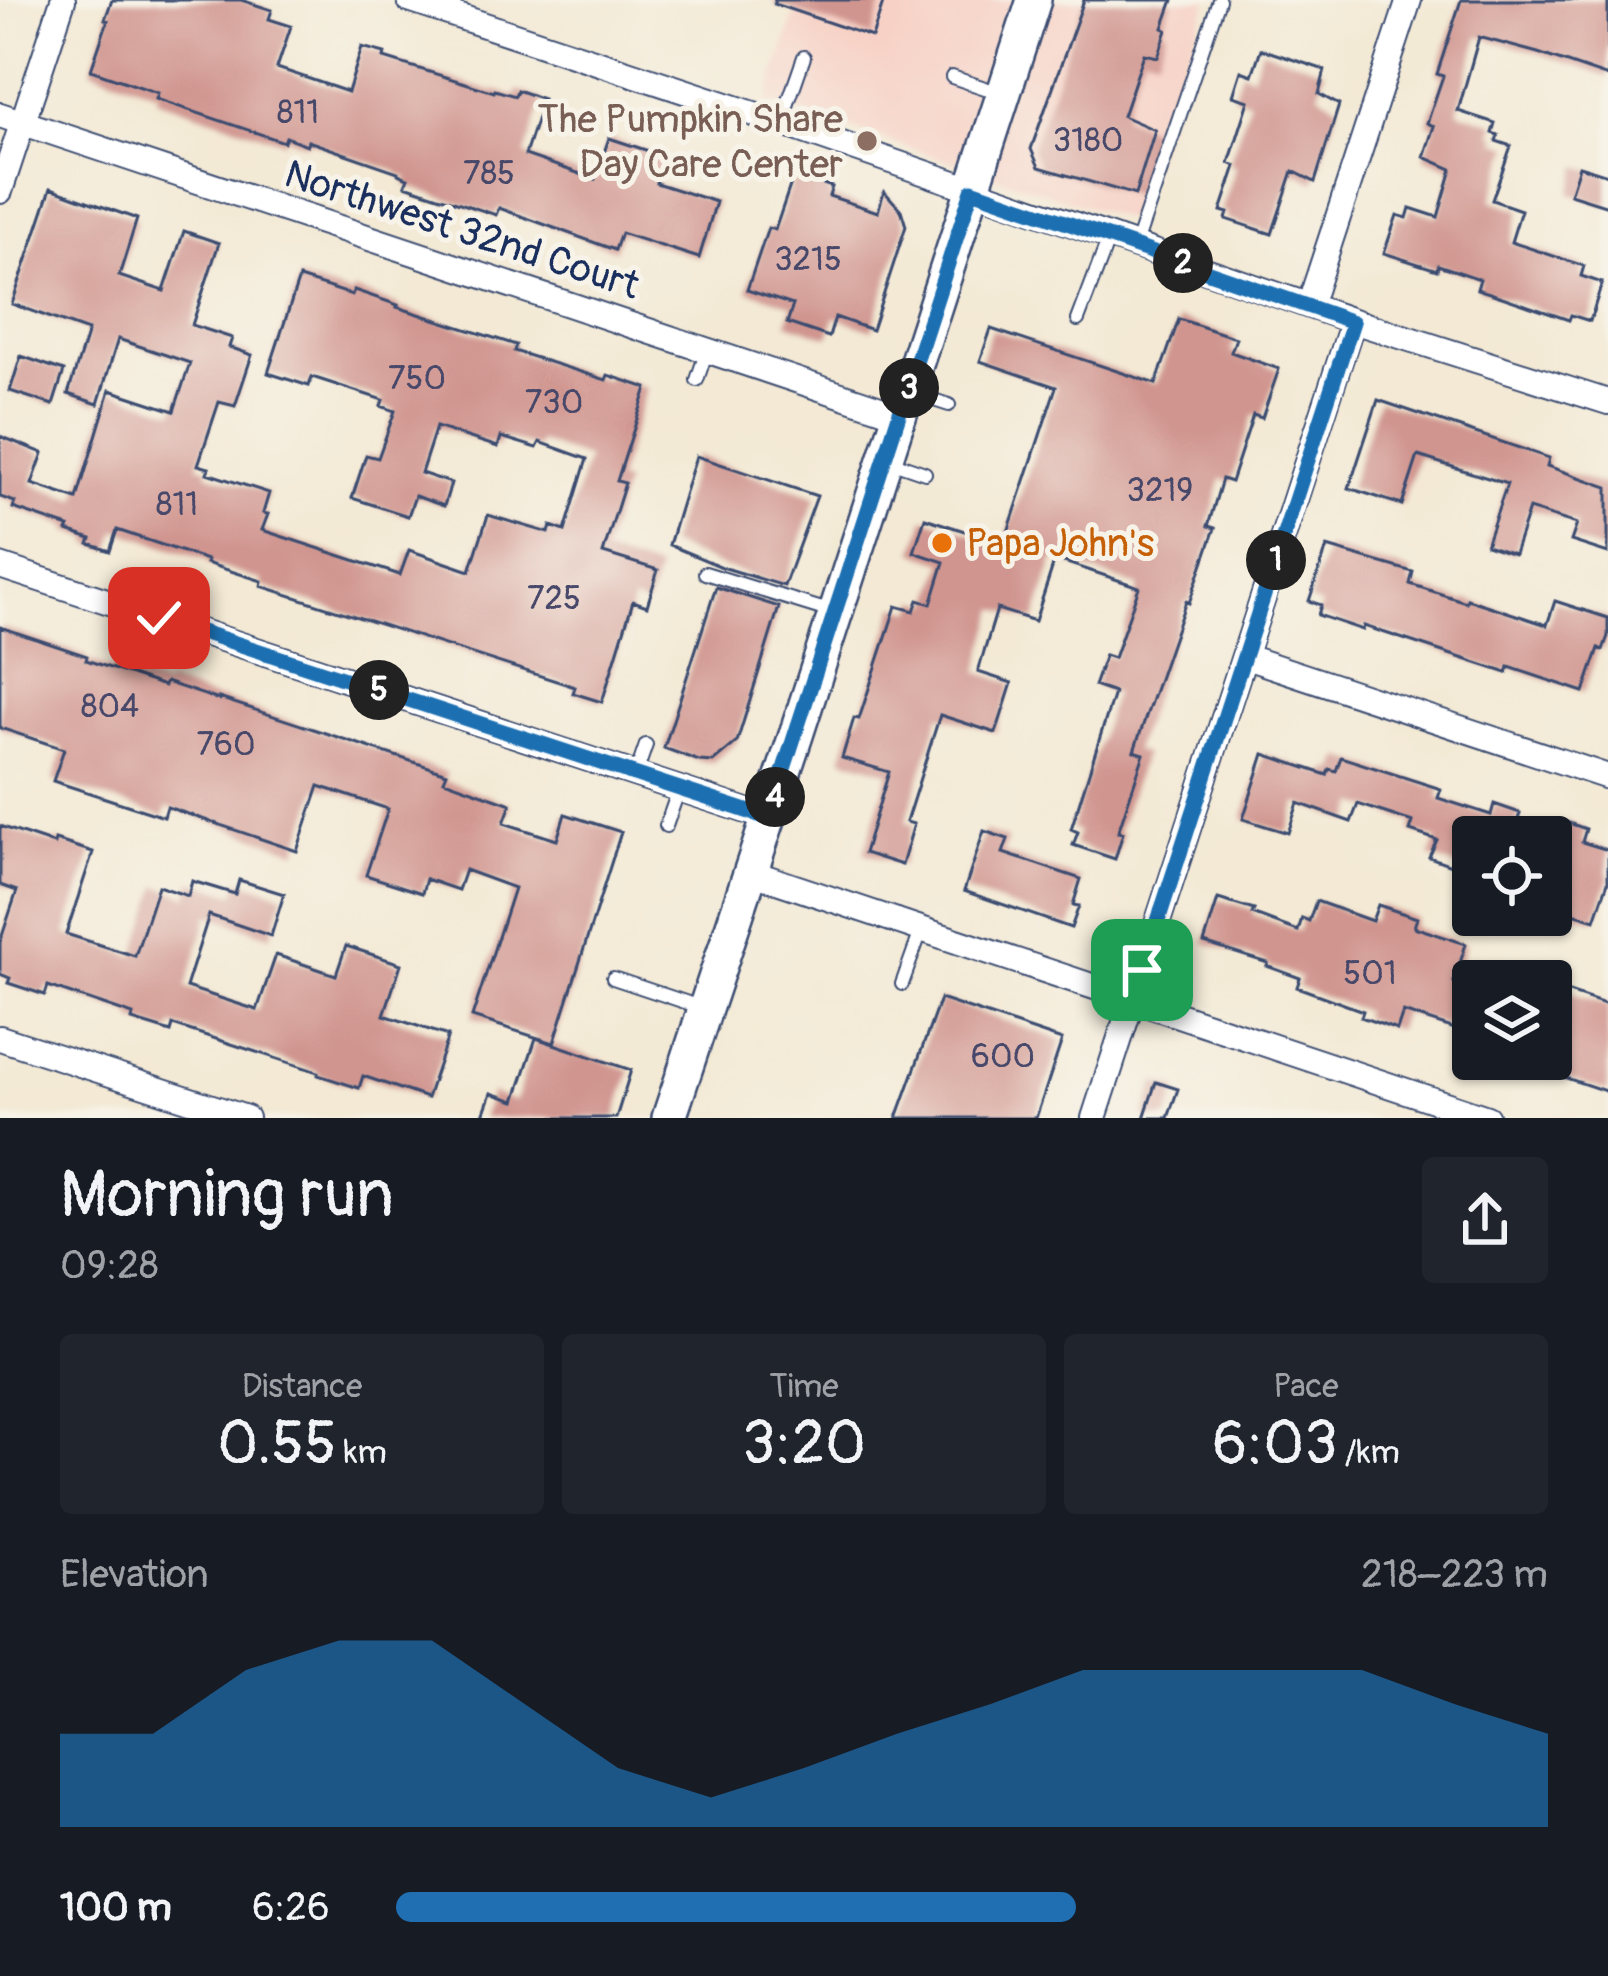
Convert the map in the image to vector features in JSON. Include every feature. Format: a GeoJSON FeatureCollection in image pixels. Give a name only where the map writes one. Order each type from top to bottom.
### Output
{"type":"FeatureCollection","features":[{"type":"Feature","properties":{"kind":"main road"},"geometry":{"type":"LineString","coordinates":[[669,1118],[1034,0]]}},
{"type":"Feature","properties":{"kind":"street"},"geometry":{"type":"LineString","coordinates":[[0,191],[11,119],[63,0]]}},
{"type":"Feature","properties":{"kind":"street"},"geometry":{"type":"LineString","coordinates":[[409,0],[781,122],[1353,322],[1608,402]]}},
{"type":"Feature","properties":{"kind":"street"},"geometry":{"type":"LineString","coordinates":[[1309,306],[1409,0]]}},
{"type":"Feature","properties":{"kind":"street","name":"Northwest 32nd Court"},"geometry":{"type":"LineString","coordinates":[[11,119],[708,349],[904,403]]}},
{"type":"Feature","properties":{"kind":"street"},"geometry":{"type":"LineString","coordinates":[[1094,1118],[1353,322]]}},
{"type":"Feature","properties":{"kind":"street"},"geometry":{"type":"LineString","coordinates":[[0,566],[768,818]]}},
{"type":"Feature","properties":{"kind":"street"},"geometry":{"type":"LineString","coordinates":[[1246,656],[1608,777]]}},
{"type":"Feature","properties":{"kind":"street"},"geometry":{"type":"LineString","coordinates":[[750,872],[1487,1118]]}},
{"type":"Feature","properties":{"kind":"street"},"geometry":{"type":"LineString","coordinates":[[0,1038],[246,1118]]}},
{"type":"Feature","properties":{"kind":"lane"},"geometry":{"type":"LineString","coordinates":[[1135,247],[1219,0]]}},
{"type":"Feature","properties":{"kind":"lane"},"geometry":{"type":"LineString","coordinates":[[781,122],[804,57]]}},
{"type":"Feature","properties":{"kind":"lane"},"geometry":{"type":"LineString","coordinates":[[952,77],[1004,94]]}},
{"type":"Feature","properties":{"kind":"lane"},"geometry":{"type":"LineString","coordinates":[[1078,320],[1108,238]]}},
{"type":"Feature","properties":{"kind":"lane"},"geometry":{"type":"LineString","coordinates":[[698,380],[708,349]]}},
{"type":"Feature","properties":{"kind":"lane"},"geometry":{"type":"LineString","coordinates":[[904,403],[949,405]]}},
{"type":"Feature","properties":{"kind":"lane"},"geometry":{"type":"LineString","coordinates":[[886,460],[926,473]]}},
{"type":"Feature","properties":{"kind":"lane"},"geometry":{"type":"LineString","coordinates":[[704,573],[836,613]]}},
{"type":"Feature","properties":{"kind":"lane"},"geometry":{"type":"LineString","coordinates":[[636,774],[646,745]]}},
{"type":"Feature","properties":{"kind":"lane"},"geometry":{"type":"LineString","coordinates":[[666,826],[680,788]]}},
{"type":"Feature","properties":{"kind":"lane"},"geometry":{"type":"LineString","coordinates":[[902,984],[921,931]]}},
{"type":"Feature","properties":{"kind":"lane"},"geometry":{"type":"LineString","coordinates":[[613,978],[705,1009]]}},
{"type":"Feature","properties":{"kind":"shaded area"},"geometry":{"type":"Polygon","coordinates":[[[799,0],[1208,0],[1131,221],[767,101],[799,0]]]}},
{"type":"Feature","properties":{"kind":"building"},"geometry":{"type":"Polygon","coordinates":[[[112,0],[241,0],[272,10],[269,19],[291,26],[277,68],[348,92],[362,47],[494,92],[515,96],[517,90],[543,99],[525,155],[595,179],[609,138],[664,156],[656,183],[716,202],[699,258],[621,233],[615,250],[499,208],[496,215],[405,185],[408,178],[398,172],[308,141],[307,145],[286,137],[284,142],[156,99],[158,93],[91,70],[112,0]]]}},
{"type":"Feature","properties":{"kind":"building"},"geometry":{"type":"Polygon","coordinates":[[[775,0],[884,0],[872,37],[774,4],[775,0]]]}},
{"type":"Feature","properties":{"kind":"building"},"geometry":{"type":"Polygon","coordinates":[[[1084,0],[1173,0],[1158,57],[1144,54],[1123,116],[1155,130],[1135,195],[1039,167],[1031,149],[1084,0]]]}},
{"type":"Feature","properties":{"kind":"building"},"geometry":{"type":"Polygon","coordinates":[[[1461,0],[1608,0],[1608,77],[1479,37],[1458,111],[1495,123],[1496,141],[1511,146],[1492,200],[1521,210],[1511,242],[1584,266],[1581,276],[1602,283],[1590,321],[1571,315],[1569,320],[1477,289],[1480,279],[1384,253],[1397,215],[1407,218],[1410,208],[1438,217],[1452,169],[1424,157],[1434,126],[1427,123],[1461,0]]]}},
{"type":"Feature","properties":{"kind":"building"},"geometry":{"type":"Polygon","coordinates":[[[1261,49],[1325,70],[1319,94],[1339,105],[1315,182],[1293,171],[1272,234],[1226,219],[1228,213],[1221,211],[1236,166],[1229,163],[1249,101],[1233,96],[1241,71],[1252,75],[1261,49]]]}},
{"type":"Feature","properties":{"kind":"building"},"geometry":{"type":"Polygon","coordinates":[[[1579,166],[1608,175],[1608,206],[1570,194],[1579,166]]]}},
{"type":"Feature","properties":{"kind":"building"},"geometry":{"type":"Polygon","coordinates":[[[794,174],[832,187],[829,196],[878,212],[884,191],[901,210],[906,226],[872,330],[835,317],[829,337],[787,323],[793,305],[747,290],[768,228],[775,230],[794,174]]]}},
{"type":"Feature","properties":{"kind":"building"},"geometry":{"type":"Polygon","coordinates":[[[51,188],[137,219],[119,276],[164,291],[184,231],[219,243],[192,325],[232,338],[229,347],[252,355],[235,406],[219,402],[198,465],[209,468],[207,473],[269,493],[262,530],[400,575],[409,550],[470,571],[488,515],[549,533],[551,526],[565,531],[587,459],[540,442],[537,448],[501,437],[498,447],[436,427],[421,473],[451,483],[444,506],[415,496],[408,516],[352,498],[366,455],[378,458],[395,411],[381,406],[383,400],[312,377],[309,386],[268,373],[299,278],[352,295],[354,290],[516,345],[514,351],[647,388],[617,481],[625,483],[603,553],[658,570],[647,606],[633,601],[602,702],[573,693],[575,687],[261,586],[262,581],[117,530],[110,551],[89,544],[91,539],[67,531],[69,527],[13,508],[15,502],[0,497],[0,436],[43,453],[32,484],[77,499],[110,390],[174,411],[190,363],[118,339],[98,404],[68,394],[88,331],[12,304],[51,188]]]}},
{"type":"Feature","properties":{"kind":"building"},"geometry":{"type":"Polygon","coordinates":[[[1179,319],[1236,338],[1231,352],[1279,369],[1262,418],[1253,415],[1231,482],[1222,479],[1208,526],[1215,528],[1134,751],[1144,754],[1118,832],[1123,833],[1115,859],[1073,845],[1078,832],[1071,829],[1114,693],[1094,686],[1105,655],[1114,658],[1139,587],[1055,559],[1035,621],[997,609],[978,672],[1012,683],[996,733],[940,715],[906,822],[914,824],[902,865],[864,853],[889,772],[842,758],[896,606],[914,611],[918,600],[931,604],[944,562],[914,552],[925,518],[1004,544],[1056,387],[980,361],[991,329],[1156,384],[1179,319]]]}},
{"type":"Feature","properties":{"kind":"building"},"geometry":{"type":"Polygon","coordinates":[[[21,356],[64,371],[53,405],[10,391],[21,356]]]}},
{"type":"Feature","properties":{"kind":"building"},"geometry":{"type":"Polygon","coordinates":[[[1378,400],[1549,458],[1547,466],[1608,487],[1608,553],[1571,541],[1577,524],[1529,509],[1514,554],[1486,545],[1507,484],[1418,456],[1402,505],[1349,488],[1378,400]]]}},
{"type":"Feature","properties":{"kind":"building"},"geometry":{"type":"Polygon","coordinates":[[[696,456],[817,496],[784,586],[669,545],[696,456]]]}},
{"type":"Feature","properties":{"kind":"building"},"geometry":{"type":"Polygon","coordinates":[[[1327,547],[1413,572],[1410,584],[1547,625],[1555,601],[1608,618],[1608,636],[1584,692],[1318,615],[1321,605],[1309,601],[1327,547]]]}},
{"type":"Feature","properties":{"kind":"building"},"geometry":{"type":"Polygon","coordinates":[[[716,587],[779,607],[737,742],[713,762],[664,748],[716,587]]]}},
{"type":"Feature","properties":{"kind":"building"},"geometry":{"type":"Polygon","coordinates":[[[0,627],[164,686],[166,682],[219,698],[447,773],[444,780],[511,804],[504,823],[557,840],[565,814],[621,832],[554,1043],[472,1017],[514,888],[465,870],[458,890],[426,879],[422,893],[366,875],[388,809],[319,786],[297,851],[167,807],[164,817],[53,781],[64,749],[0,728],[0,627]]]}},
{"type":"Feature","properties":{"kind":"building"},"geometry":{"type":"Polygon","coordinates":[[[1264,754],[1327,775],[1329,769],[1336,771],[1341,757],[1441,789],[1438,798],[1491,815],[1494,804],[1520,813],[1519,816],[1452,816],[1452,865],[1429,857],[1437,840],[1410,831],[1413,822],[1358,804],[1351,822],[1298,803],[1288,833],[1243,819],[1264,754]]]}},
{"type":"Feature","properties":{"kind":"building"},"geometry":{"type":"Polygon","coordinates":[[[1572,824],[1586,829],[1582,842],[1608,850],[1608,882],[1595,920],[1572,913],[1572,824]]]}},
{"type":"Feature","properties":{"kind":"building"},"geometry":{"type":"Polygon","coordinates":[[[0,826],[93,852],[66,934],[135,956],[158,886],[188,896],[192,881],[235,894],[239,880],[284,894],[271,936],[209,915],[186,987],[257,1010],[276,955],[336,975],[346,946],[401,964],[384,1015],[448,1036],[427,1098],[363,1076],[359,1088],[173,1025],[171,1032],[132,1020],[133,1015],[48,986],[45,995],[8,983],[10,978],[0,974],[0,942],[17,891],[0,885],[0,826]]]}},
{"type":"Feature","properties":{"kind":"building"},"geometry":{"type":"Polygon","coordinates":[[[984,831],[1008,839],[1003,853],[1081,879],[1071,928],[964,891],[984,831]]]}},
{"type":"Feature","properties":{"kind":"building"},"geometry":{"type":"Polygon","coordinates":[[[1218,899],[1298,931],[1302,918],[1309,921],[1316,901],[1372,921],[1378,905],[1417,918],[1414,927],[1466,944],[1461,960],[1452,960],[1452,1028],[1403,1012],[1397,1030],[1361,1017],[1363,1011],[1297,987],[1300,978],[1268,963],[1204,943],[1218,899]]]}},
{"type":"Feature","properties":{"kind":"building"},"geometry":{"type":"Polygon","coordinates":[[[1572,993],[1608,1005],[1608,1092],[1572,1080],[1572,993]]]}},
{"type":"Feature","properties":{"kind":"building"},"geometry":{"type":"Polygon","coordinates":[[[940,999],[1062,1040],[1036,1118],[897,1118],[940,999]]]}},
{"type":"Feature","properties":{"kind":"building"},"geometry":{"type":"Polygon","coordinates":[[[536,1038],[631,1070],[616,1118],[482,1118],[491,1093],[515,1101],[536,1038]]]}},
{"type":"Feature","properties":{"kind":"building"},"geometry":{"type":"Polygon","coordinates":[[[1156,1082],[1178,1089],[1168,1118],[1144,1118],[1156,1082]]]}},
{"type":"Feature","properties":{"kind":"place","name":"The Pumpkin Share Day Care Center"},"geometry":{"type":"Point","coordinates":[867,141]}},
{"type":"Feature","properties":{"kind":"place","name":"Papa John's"},"geometry":{"type":"Point","coordinates":[942,543]}},
{"type":"Feature","properties":{"kind":"route"},"geometry":{"type":"LineString","coordinates":[[159,618],[768,818],[972,190],[1353,322],[1142,970]]}}]}
